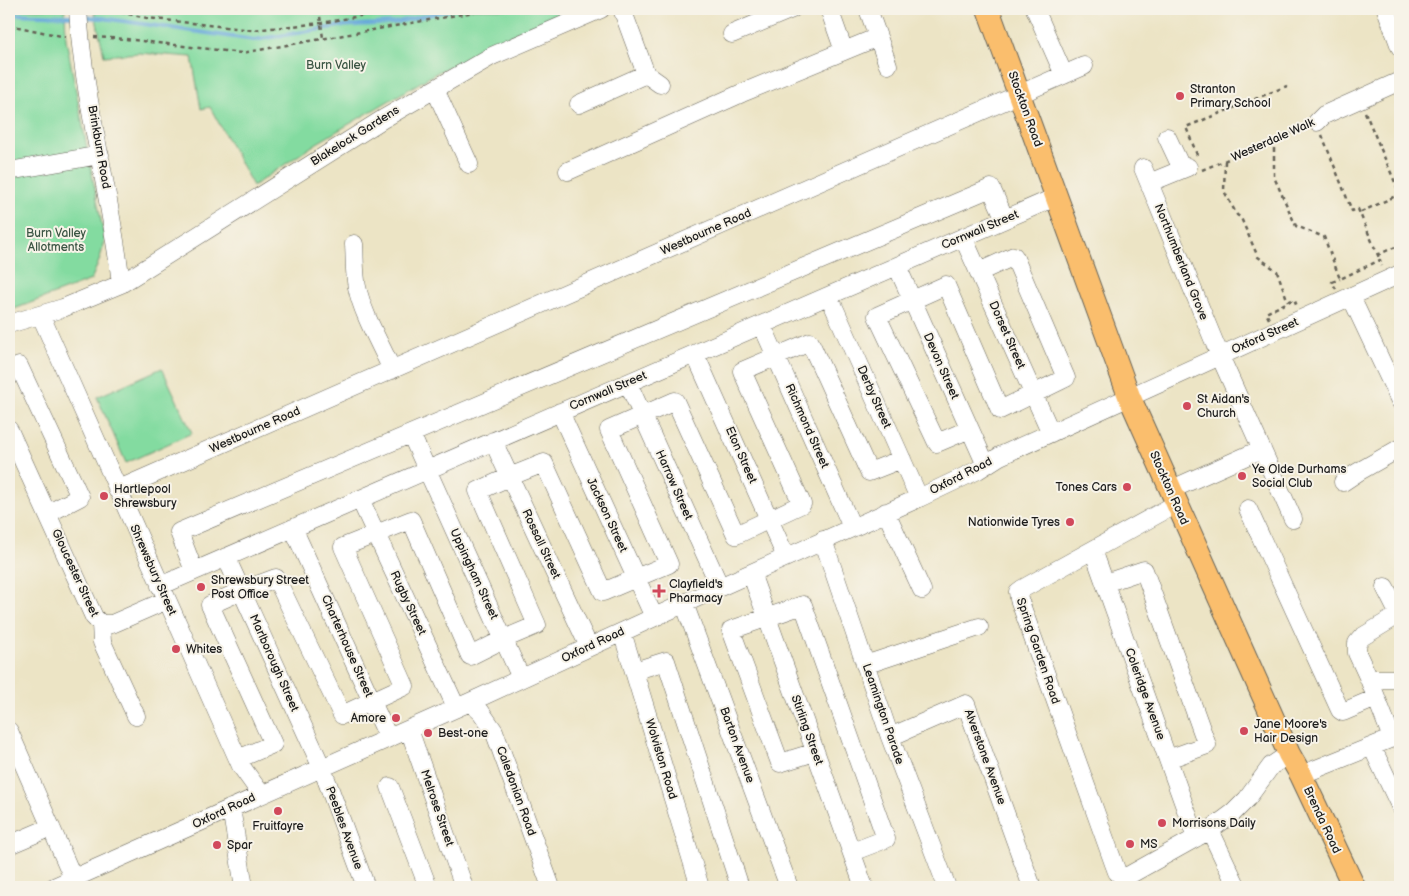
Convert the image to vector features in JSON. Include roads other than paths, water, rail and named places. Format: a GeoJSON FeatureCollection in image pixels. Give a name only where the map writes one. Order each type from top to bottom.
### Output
{"type":"FeatureCollection","features":[{"type":"Feature","properties":{"kind":"main road","name":"Stockton Road"},"geometry":{"type":"LineString","coordinates":[[988,9],[1129,396],[1289,754]]}},
{"type":"Feature","properties":{"kind":"main road","name":"Brenda Road"},"geometry":{"type":"LineString","coordinates":[[1289,754],[1354,887]]}},
{"type":"Feature","properties":{"kind":"street","name":"Brinkburn Road"},"geometry":{"type":"LineString","coordinates":[[78,9],[83,61],[116,241],[121,284]]}},
{"type":"Feature","properties":{"kind":"street","name":"Blakelock Gardens"},"geometry":{"type":"LineString","coordinates":[[9,324],[41,316],[85,301],[121,284],[321,157],[492,56],[601,9]]}},
{"type":"Feature","properties":{"kind":"street"},"geometry":{"type":"LineString","coordinates":[[579,104],[653,79],[622,9]]}},
{"type":"Feature","properties":{"kind":"street"},"geometry":{"type":"LineString","coordinates":[[732,34],[792,9]]}},
{"type":"Feature","properties":{"kind":"street"},"geometry":{"type":"LineString","coordinates":[[829,9],[844,51]]}},
{"type":"Feature","properties":{"kind":"street"},"geometry":{"type":"LineString","coordinates":[[868,9],[888,65]]}},
{"type":"Feature","properties":{"kind":"street"},"geometry":{"type":"LineString","coordinates":[[1035,9],[1064,75]]}},
{"type":"Feature","properties":{"kind":"street"},"geometry":{"type":"LineString","coordinates":[[1386,9],[1400,47]]}},
{"type":"Feature","properties":{"kind":"street"},"geometry":{"type":"LineString","coordinates":[[568,171],[742,93],[878,37]]}},
{"type":"Feature","properties":{"kind":"street","name":"Westbourne Road"},"geometry":{"type":"LineString","coordinates":[[117,490],[967,124],[1019,94],[1084,66]]}},
{"type":"Feature","properties":{"kind":"street","name":"Westerdale Walk"},"geometry":{"type":"LineString","coordinates":[[1317,122],[1324,115],[1400,81]]}},
{"type":"Feature","properties":{"kind":"street"},"geometry":{"type":"LineString","coordinates":[[435,89],[469,164]]}},
{"type":"Feature","properties":{"kind":"street","name":"Northumberland Grove"},"geometry":{"type":"LineString","coordinates":[[1166,137],[1191,168],[1146,176],[1220,356],[1293,519]]}},
{"type":"Feature","properties":{"kind":"street"},"geometry":{"type":"LineString","coordinates":[[9,171],[100,155]]}},
{"type":"Feature","properties":{"kind":"street"},"geometry":{"type":"LineString","coordinates":[[194,571],[179,532],[991,188],[1005,219]]}},
{"type":"Feature","properties":{"kind":"street","name":"Cornwall Street"},"geometry":{"type":"LineString","coordinates":[[101,624],[112,624],[163,593],[194,571],[1056,197]]}},
{"type":"Feature","properties":{"kind":"street","name":"Dorset Street"},"geometry":{"type":"LineString","coordinates":[[963,237],[1051,433]]}},
{"type":"Feature","properties":{"kind":"street"},"geometry":{"type":"LineString","coordinates":[[354,244],[357,286],[368,318],[392,370]]}},
{"type":"Feature","properties":{"kind":"street"},"geometry":{"type":"LineString","coordinates":[[970,430],[937,443],[877,316],[946,285],[1000,410],[1066,378],[1014,256],[979,272]]}},
{"type":"Feature","properties":{"kind":"street","name":"Devon Street"},"geometry":{"type":"LineString","coordinates":[[896,266],[986,465]]}},
{"type":"Feature","properties":{"kind":"street","name":"Oxford Street"},"geometry":{"type":"LineString","coordinates":[[1129,396],[1394,276]]}},
{"type":"Feature","properties":{"kind":"street","name":"Derby Street"},"geometry":{"type":"LineString","coordinates":[[829,296],[919,498]]}},
{"type":"Feature","properties":{"kind":"street"},"geometry":{"type":"LineString","coordinates":[[1351,297],[1400,401]]}},
{"type":"Feature","properties":{"kind":"street","name":"Shrewsbury Street"},"geometry":{"type":"LineString","coordinates":[[41,316],[238,759],[260,794]]}},
{"type":"Feature","properties":{"kind":"street","name":"Richmond Street"},"geometry":{"type":"LineString","coordinates":[[762,324],[852,527]]}},
{"type":"Feature","properties":{"kind":"street"},"geometry":{"type":"LineString","coordinates":[[238,759],[273,744],[210,605],[276,578],[342,715],[405,686],[343,547],[411,520],[470,656],[537,625],[478,492],[510,476],[544,463],[603,592],[669,564],[609,430],[675,401],[736,535],[770,520],[802,504],[742,371],[810,342],[869,472],[902,458]]}},
{"type":"Feature","properties":{"kind":"street","name":"Eton Street"},"geometry":{"type":"LineString","coordinates":[[695,354],[786,557]]}},
{"type":"Feature","properties":{"kind":"street"},"geometry":{"type":"LineString","coordinates":[[9,370],[19,366],[80,497],[47,514]]}},
{"type":"Feature","properties":{"kind":"street","name":"Harrow Street"},"geometry":{"type":"LineString","coordinates":[[628,383],[720,587]]}},
{"type":"Feature","properties":{"kind":"street","name":"Oxford Road"},"geometry":{"type":"LineString","coordinates":[[54,887],[75,883],[260,794],[409,729],[919,498],[978,470],[1000,456],[1129,396]]}},
{"type":"Feature","properties":{"kind":"street","name":"Jackson Street"},"geometry":{"type":"LineString","coordinates":[[560,412],[654,617]]}},
{"type":"Feature","properties":{"kind":"street","name":"Gloucester Street"},"geometry":{"type":"LineString","coordinates":[[9,430],[94,617],[101,624],[102,642],[136,716]]}},
{"type":"Feature","properties":{"kind":"street","name":"Uppingham Street"},"geometry":{"type":"LineString","coordinates":[[411,434],[521,678]]}},
{"type":"Feature","properties":{"kind":"street","name":"Rossall Street"},"geometry":{"type":"LineString","coordinates":[[493,441],[588,647]]}},
{"type":"Feature","properties":{"kind":"street"},"geometry":{"type":"LineString","coordinates":[[1343,482],[1400,448]]}},
{"type":"Feature","properties":{"kind":"street","name":"Spring Garden Road"},"geometry":{"type":"LineString","coordinates":[[1121,883],[1018,592],[1093,550],[1173,497],[1262,449]]}},
{"type":"Feature","properties":{"kind":"street","name":"Rugby Street"},"geometry":{"type":"LineString","coordinates":[[360,499],[463,704]]}},
{"type":"Feature","properties":{"kind":"street"},"geometry":{"type":"LineString","coordinates":[[1248,509],[1340,710],[1344,712],[1376,698]]}},
{"type":"Feature","properties":{"kind":"street"},"geometry":{"type":"LineString","coordinates":[[886,512],[922,590]]}},
{"type":"Feature","properties":{"kind":"street","name":"Charterhouse Street"},"geometry":{"type":"LineString","coordinates":[[293,528],[388,737]]}},
{"type":"Feature","properties":{"kind":"street","name":"Leamington Parade"},"geometry":{"type":"LineString","coordinates":[[823,540],[890,737],[947,887]]}},
{"type":"Feature","properties":{"kind":"street","name":"Coleridge Avenue"},"geometry":{"type":"LineString","coordinates":[[1093,550],[1168,760],[1203,834],[1237,887]]}},
{"type":"Feature","properties":{"kind":"street","name":"Marlborough Street"},"geometry":{"type":"LineString","coordinates":[[226,557],[322,768]]}},
{"type":"Feature","properties":{"kind":"street"},"geometry":{"type":"LineString","coordinates":[[1105,583],[1144,570],[1204,736],[1207,745],[1168,760]]}},
{"type":"Feature","properties":{"kind":"street","name":"Stirling Street"},"geometry":{"type":"LineString","coordinates":[[751,573],[864,887]]}},
{"type":"Feature","properties":{"kind":"street"},"geometry":{"type":"LineString","coordinates":[[1301,776],[1396,737],[1376,698],[1357,653],[1357,644],[1362,637],[1390,621],[1399,610],[1385,586]]}},
{"type":"Feature","properties":{"kind":"street","name":"Barton Avenue"},"geometry":{"type":"LineString","coordinates":[[684,603],[789,887]]}},
{"type":"Feature","properties":{"kind":"street"},"geometry":{"type":"LineString","coordinates":[[816,752],[780,763],[731,630],[804,605],[886,839],[852,852]]}},
{"type":"Feature","properties":{"kind":"street"},"geometry":{"type":"LineString","coordinates":[[865,664],[980,627]]}},
{"type":"Feature","properties":{"kind":"street","name":"Wolviston Road"},"geometry":{"type":"LineString","coordinates":[[622,632],[700,887]]}},
{"type":"Feature","properties":{"kind":"street"},"geometry":{"type":"LineString","coordinates":[[634,671],[666,661],[740,887]]}},
{"type":"Feature","properties":{"kind":"street"},"geometry":{"type":"LineString","coordinates":[[1369,679],[1400,679]]}},
{"type":"Feature","properties":{"kind":"street","name":"Caledonian Road"},"geometry":{"type":"LineString","coordinates":[[463,704],[480,712],[494,731],[551,887]]}},
{"type":"Feature","properties":{"kind":"street","name":"Alverstone Avenue"},"geometry":{"type":"LineString","coordinates":[[890,737],[966,704],[1032,887]]}},
{"type":"Feature","properties":{"kind":"street","name":"Melrose Street"},"geometry":{"type":"LineString","coordinates":[[409,729],[464,887]]}},
{"type":"Feature","properties":{"kind":"street"},"geometry":{"type":"LineString","coordinates":[[9,731],[75,883]]}},
{"type":"Feature","properties":{"kind":"street"},"geometry":{"type":"LineString","coordinates":[[1372,747],[1400,806]]}},
{"type":"Feature","properties":{"kind":"street"},"geometry":{"type":"LineString","coordinates":[[1121,883],[1203,834],[1233,813],[1247,799],[1272,766],[1289,754]]}},
{"type":"Feature","properties":{"kind":"street","name":"Peebles Avenue"},"geometry":{"type":"LineString","coordinates":[[322,768],[366,887]]}},
{"type":"Feature","properties":{"kind":"street"},"geometry":{"type":"LineString","coordinates":[[390,787],[428,887]]}},
{"type":"Feature","properties":{"kind":"street"},"geometry":{"type":"LineString","coordinates":[[232,808],[244,887]]}},
{"type":"Feature","properties":{"kind":"street"},"geometry":{"type":"LineString","coordinates":[[9,845],[51,827]]}},
{"type":"Feature","properties":{"kind":"waterway"},"geometry":{"type":"LineString","coordinates":[[83,17],[102,18],[254,40],[340,26],[393,23],[454,9]]}},
{"type":"Feature","properties":{"kind":"waterway"},"geometry":{"type":"LineString","coordinates":[[9,14],[74,16]]}},
{"type":"Feature","properties":{"kind":"place","name":"Stranton Primary School"},"geometry":{"type":"Point","coordinates":[1180,96]}},
{"type":"Feature","properties":{"kind":"place","name":"St Aidan's Church"},"geometry":{"type":"Point","coordinates":[1187,406]}},
{"type":"Feature","properties":{"kind":"place","name":"Ye Olde Durhams Social Club"},"geometry":{"type":"Point","coordinates":[1242,476]}},
{"type":"Feature","properties":{"kind":"place","name":"Tones Cars"},"geometry":{"type":"Point","coordinates":[1127,487]}},
{"type":"Feature","properties":{"kind":"place","name":"Hartlepool Shrewsbury"},"geometry":{"type":"Point","coordinates":[104,496]}},
{"type":"Feature","properties":{"kind":"place","name":"Nationwide Tyres"},"geometry":{"type":"Point","coordinates":[1070,522]}},
{"type":"Feature","properties":{"kind":"place","name":"Shrewsbury Street Post Office"},"geometry":{"type":"Point","coordinates":[201,587]}},
{"type":"Feature","properties":{"kind":"place","name":"Clayfield's Pharmacy"},"geometry":{"type":"Point","coordinates":[659,591]}},
{"type":"Feature","properties":{"kind":"place","name":"Whites"},"geometry":{"type":"Point","coordinates":[176,649]}},
{"type":"Feature","properties":{"kind":"place","name":"Amore"},"geometry":{"type":"Point","coordinates":[396,718]}},
{"type":"Feature","properties":{"kind":"place","name":"Jane Moore's Hair Design"},"geometry":{"type":"Point","coordinates":[1244,731]}},
{"type":"Feature","properties":{"kind":"place","name":"Best-one"},"geometry":{"type":"Point","coordinates":[428,733]}},
{"type":"Feature","properties":{"kind":"place","name":"Fruitfayre"},"geometry":{"type":"Point","coordinates":[278,811]}},
{"type":"Feature","properties":{"kind":"place","name":"Morrisons Daily"},"geometry":{"type":"Point","coordinates":[1162,823]}},
{"type":"Feature","properties":{"kind":"place","name":"MS"},"geometry":{"type":"Point","coordinates":[1130,844]}},
{"type":"Feature","properties":{"kind":"place","name":"Spar"},"geometry":{"type":"Point","coordinates":[217,845]}},
{"type":"Feature","properties":{"kind":"park label","name":"Burn Valley"},"geometry":{"type":"Point","coordinates":[336,65]}},
{"type":"Feature","properties":{"kind":"park label","name":"Burn Valley Allotments"},"geometry":{"type":"Point","coordinates":[56,240]}}]}
